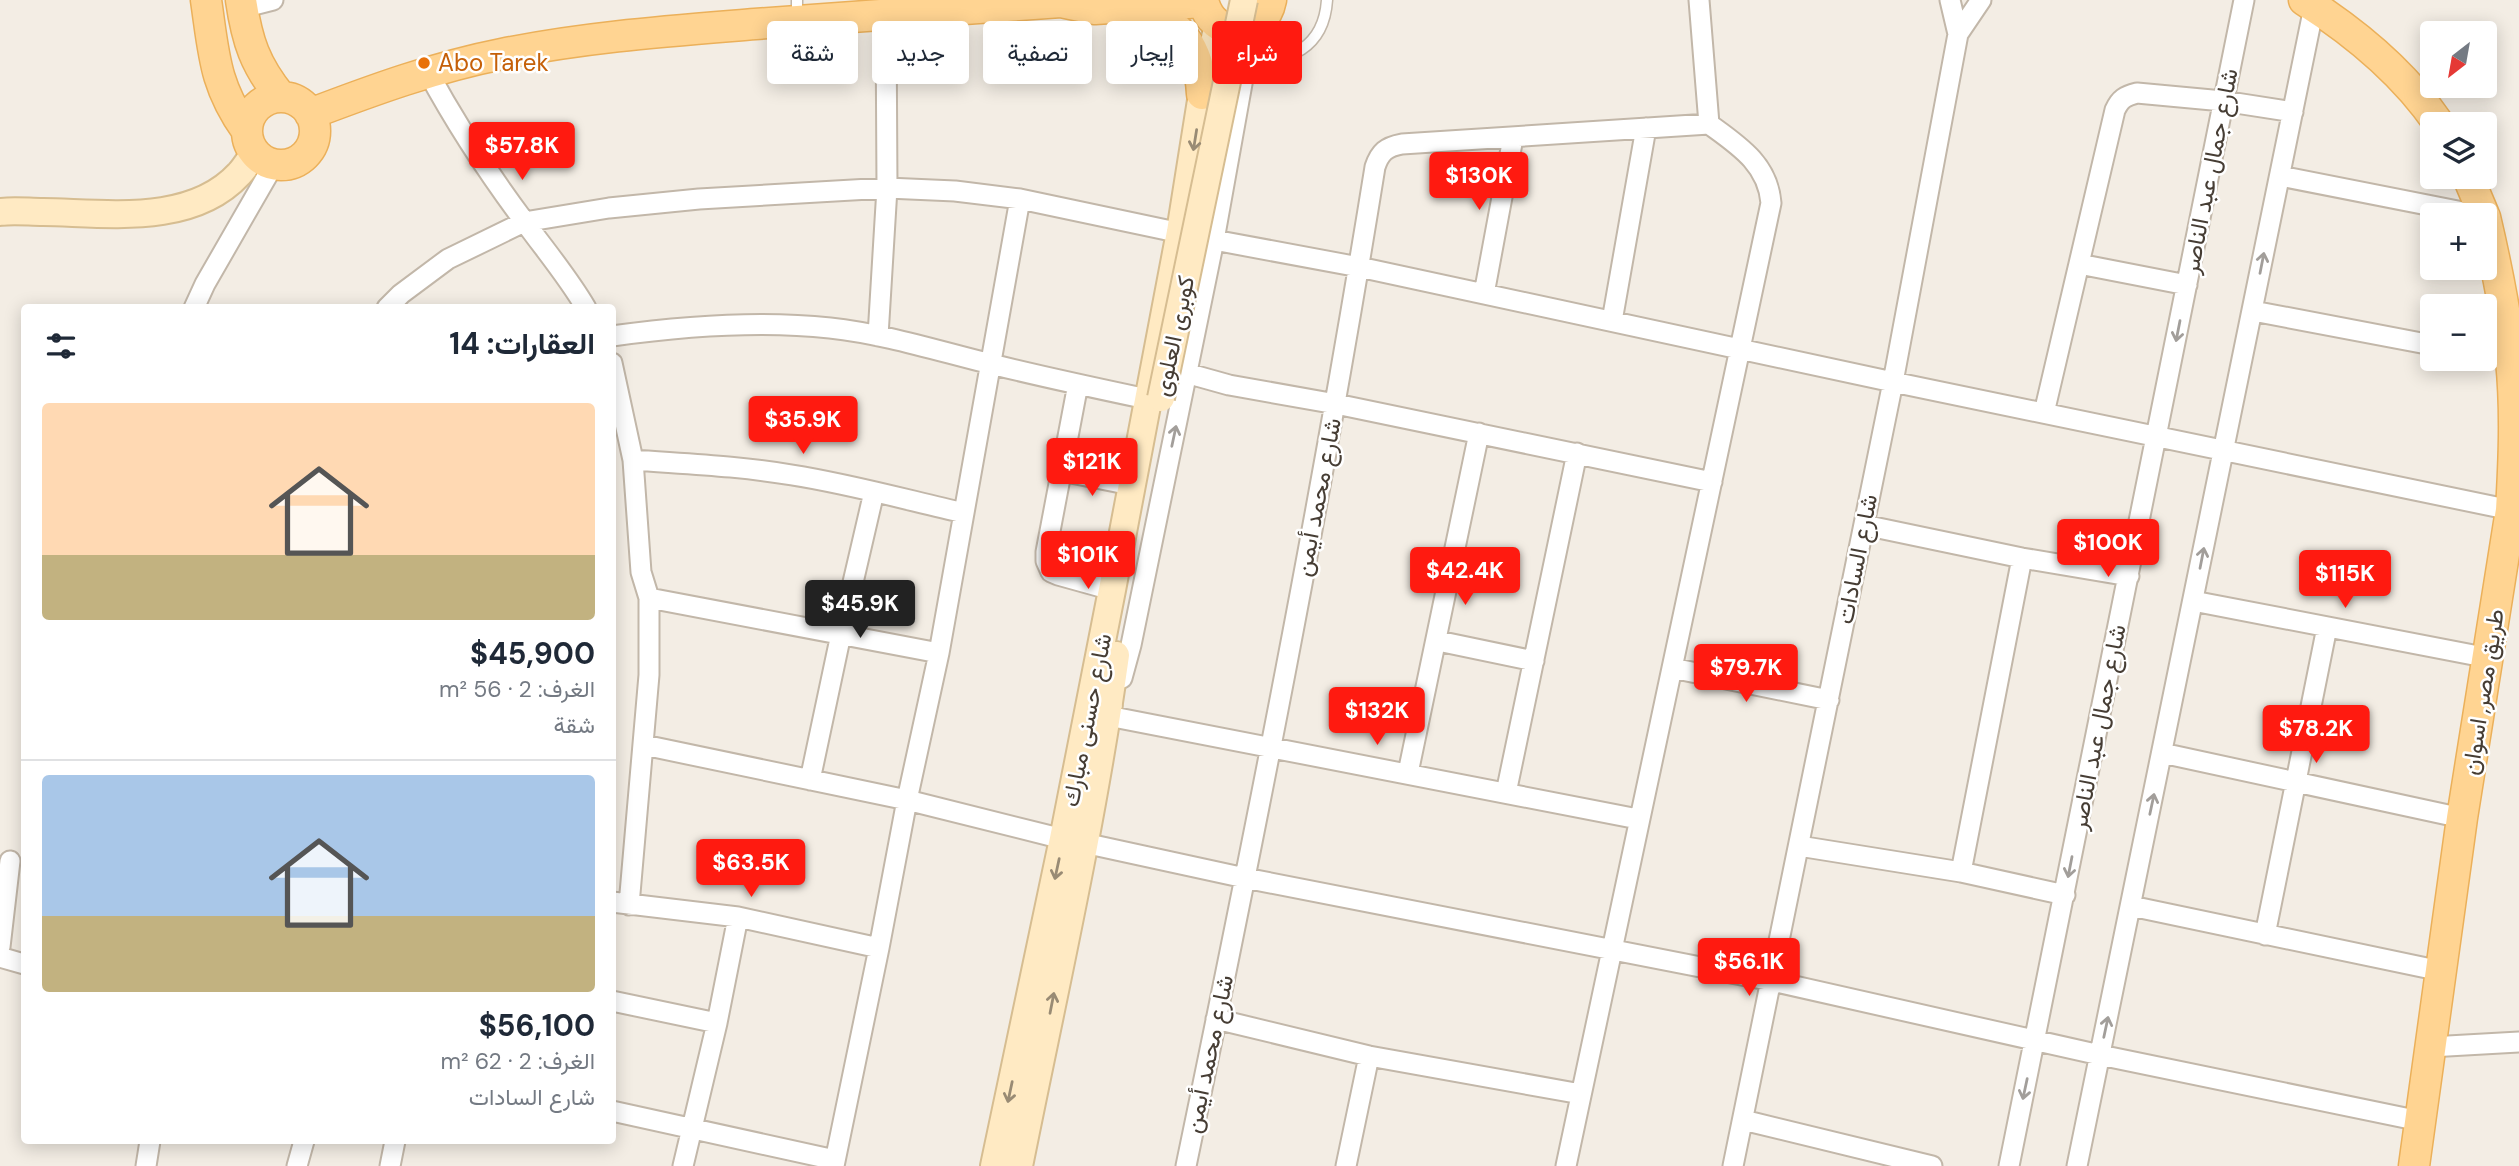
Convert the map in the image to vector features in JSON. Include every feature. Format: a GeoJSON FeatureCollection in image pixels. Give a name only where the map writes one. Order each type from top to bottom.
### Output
{"type":"FeatureCollection","features":[{"type":"Feature","properties":{"kind":"main road"},"geometry":{"type":"LineString","coordinates":[[0,212],[164,211],[192,204],[217,192],[239,175],[257,140],[271,99],[281,97],[298,102],[310,114],[314,124],[312,146],[305,155],[285,164],[257,140],[224,93],[216,72],[206,0]]}},
{"type":"Feature","properties":{"kind":"main road"},"geometry":{"type":"LineString","coordinates":[[310,114],[428,72],[502,54],[797,10],[886,16],[1054,1],[1095,9],[1189,5],[1234,31],[1248,14],[1265,17],[1271,0]]}},
{"type":"Feature","properties":{"kind":"main road"},"geometry":{"type":"LineString","coordinates":[[235,3],[233,58],[257,140]]}},
{"type":"Feature","properties":{"kind":"main road"},"geometry":{"type":"LineString","coordinates":[[235,3],[254,59],[281,97]]}},
{"type":"Feature","properties":{"kind":"main road"},"geometry":{"type":"LineString","coordinates":[[2309,3],[2372,49],[2421,97],[2431,112]]}},
{"type":"Feature","properties":{"kind":"main road","name":"شارع حسنى مبارك"},"geometry":{"type":"LineString","coordinates":[[1020,1166],[1112,590],[1132,485],[1154,398],[1202,94],[1189,5]]}},
{"type":"Feature","properties":{"kind":"main road"},"geometry":{"type":"LineString","coordinates":[[1126,7],[1147,11],[1166,20],[1182,34],[1195,52],[1201,73],[1202,94]]}},
{"type":"Feature","properties":{"kind":"main road","name":"كوبرى العلوى"},"geometry":{"type":"LineString","coordinates":[[1108,716],[1154,398],[1248,14]]}},
{"type":"Feature","properties":{"kind":"main road","name":"طريق مصر, اسوان"},"geometry":{"type":"LineString","coordinates":[[2414,1166],[2462,818],[2511,510],[2514,422],[2498,357],[2501,288],[2497,270]]}},
{"type":"Feature","properties":{"kind":"main road","name":"شارع حسنى مبارك"},"geometry":{"type":"LineString","coordinates":[[994,1166],[1073,841],[1108,716]]}},
{"type":"Feature","properties":{"kind":"street"},"geometry":{"type":"LineString","coordinates":[[235,3],[273,0]]}},
{"type":"Feature","properties":{"kind":"street"},"geometry":{"type":"LineString","coordinates":[[1566,1166],[1771,203],[1770,187],[1764,173],[1753,159],[1709,124],[1699,0]]}},
{"type":"Feature","properties":{"kind":"street","name":"شارع السادات"},"geometry":{"type":"LineString","coordinates":[[1733,1166],[1893,382],[1958,34],[1981,0]]}},
{"type":"Feature","properties":{"kind":"street","name":"شارع جمال عبد الناصر"},"geometry":{"type":"LineString","coordinates":[[2009,1166],[2244,0]]}},
{"type":"Feature","properties":{"kind":"street","name":"شارع السادات"},"geometry":{"type":"LineString","coordinates":[[1947,2],[1958,34]]}},
{"type":"Feature","properties":{"kind":"street"},"geometry":{"type":"LineString","coordinates":[[2077,1166],[2293,112],[2309,3]]}},
{"type":"Feature","properties":{"kind":"street"},"geometry":{"type":"LineString","coordinates":[[878,336],[887,188],[886,16]]}},
{"type":"Feature","properties":{"kind":"street"},"geometry":{"type":"LineString","coordinates":[[428,72],[443,100],[524,222],[558,264],[583,304]]}},
{"type":"Feature","properties":{"kind":"street","name":"شارع حسنى مبارك"},"geometry":{"type":"LineString","coordinates":[[1108,716],[1131,645],[1214,240],[1242,84]]}},
{"type":"Feature","properties":{"kind":"street"},"geometry":{"type":"LineString","coordinates":[[2044,413],[2115,110],[2120,100],[2137,93],[2223,101],[2293,112]]}},
{"type":"Feature","properties":{"kind":"street","name":"شارع محمد أيمن"},"geometry":{"type":"LineString","coordinates":[[1186,1166],[1245,878],[1336,404],[1375,167],[1384,150],[1402,144],[1709,124]]}},
{"type":"Feature","properties":{"kind":"street"},"geometry":{"type":"LineString","coordinates":[[1612,321],[1646,128]]}},
{"type":"Feature","properties":{"kind":"street"},"geometry":{"type":"LineString","coordinates":[[1484,294],[1513,138]]}},
{"type":"Feature","properties":{"kind":"street"},"geometry":{"type":"LineString","coordinates":[[196,304],[257,140]]}},
{"type":"Feature","properties":{"kind":"street"},"geometry":{"type":"LineString","coordinates":[[2280,176],[2420,204]]}},
{"type":"Feature","properties":{"kind":"street"},"geometry":{"type":"LineString","coordinates":[[391,304],[448,259],[524,222],[609,208],[699,199],[887,188],[955,191],[1020,199],[1359,267],[1893,382],[2511,510]]}},
{"type":"Feature","properties":{"kind":"street"},"geometry":{"type":"LineString","coordinates":[[616,1112],[834,1163],[939,653],[1020,199]]}},
{"type":"Feature","properties":{"kind":"street"},"geometry":{"type":"LineString","coordinates":[[2079,264],[2187,285]]}},
{"type":"Feature","properties":{"kind":"street"},"geometry":{"type":"LineString","coordinates":[[2253,312],[2420,343]]}},
{"type":"Feature","properties":{"kind":"street"},"geometry":{"type":"LineString","coordinates":[[616,335],[670,328],[768,324],[829,328],[878,336],[1078,384],[1154,398]]}},
{"type":"Feature","properties":{"kind":"street"},"geometry":{"type":"LineString","coordinates":[[1186,373],[1229,385],[1336,404],[1712,482]]}},
{"type":"Feature","properties":{"kind":"street"},"geometry":{"type":"LineString","coordinates":[[616,381],[633,460],[641,572],[649,598],[649,675],[644,745],[621,903],[738,917],[879,948]]}},
{"type":"Feature","properties":{"kind":"street"},"geometry":{"type":"LineString","coordinates":[[1078,384],[1046,552],[1047,567],[1058,575],[1112,590]]}},
{"type":"Feature","properties":{"kind":"street"},"geometry":{"type":"LineString","coordinates":[[1408,773],[1479,433]]}},
{"type":"Feature","properties":{"kind":"street"},"geometry":{"type":"LineString","coordinates":[[1506,793],[1577,453]]}},
{"type":"Feature","properties":{"kind":"street"},"geometry":{"type":"LineString","coordinates":[[633,460],[791,474],[964,513]]}},
{"type":"Feature","properties":{"kind":"street"},"geometry":{"type":"LineString","coordinates":[[1061,471],[1132,485]]}},
{"type":"Feature","properties":{"kind":"street"},"geometry":{"type":"LineString","coordinates":[[810,780],[874,492]]}},
{"type":"Feature","properties":{"kind":"street"},"geometry":{"type":"LineString","coordinates":[[1864,526],[2022,558],[2129,576]]}},
{"type":"Feature","properties":{"kind":"street"},"geometry":{"type":"LineString","coordinates":[[1961,872],[2022,558]]}},
{"type":"Feature","properties":{"kind":"street"},"geometry":{"type":"LineString","coordinates":[[649,598],[939,653]]}},
{"type":"Feature","properties":{"kind":"street"},"geometry":{"type":"LineString","coordinates":[[2193,601],[2489,658]]}},
{"type":"Feature","properties":{"kind":"street"},"geometry":{"type":"LineString","coordinates":[[2264,935],[2327,627]]}},
{"type":"Feature","properties":{"kind":"street"},"geometry":{"type":"LineString","coordinates":[[1437,641],[1534,661]]}},
{"type":"Feature","properties":{"kind":"street"},"geometry":{"type":"LineString","coordinates":[[1672,668],[1829,700]]}},
{"type":"Feature","properties":{"kind":"street"},"geometry":{"type":"LineString","coordinates":[[1108,716],[1639,819]]}},
{"type":"Feature","properties":{"kind":"street"},"geometry":{"type":"LineString","coordinates":[[644,745],[907,800],[1073,841],[1245,878],[1772,981],[2100,1055],[2420,1121]]}},
{"type":"Feature","properties":{"kind":"street"},"geometry":{"type":"LineString","coordinates":[[2162,753],[2462,818]]}},
{"type":"Feature","properties":{"kind":"street"},"geometry":{"type":"LineString","coordinates":[[1799,846],[1961,872],[2064,895]]}},
{"type":"Feature","properties":{"kind":"street"},"geometry":{"type":"LineString","coordinates":[[0,947],[11,861]]}},
{"type":"Feature","properties":{"kind":"street"},"geometry":{"type":"LineString","coordinates":[[2131,906],[2441,971]]}},
{"type":"Feature","properties":{"kind":"street"},"geometry":{"type":"LineString","coordinates":[[683,1166],[717,1023],[738,917]]}},
{"type":"Feature","properties":{"kind":"street"},"geometry":{"type":"LineString","coordinates":[[0,957],[21,963]]}},
{"type":"Feature","properties":{"kind":"street"},"geometry":{"type":"LineString","coordinates":[[616,1001],[717,1023]]}},
{"type":"Feature","properties":{"kind":"street"},"geometry":{"type":"LineString","coordinates":[[1216,1019],[1369,1056],[1581,1094]]}},
{"type":"Feature","properties":{"kind":"street"},"geometry":{"type":"LineString","coordinates":[[2430,1047],[2519,1042]]}},
{"type":"Feature","properties":{"kind":"street"},"geometry":{"type":"LineString","coordinates":[[1346,1166],[1369,1056]]}},
{"type":"Feature","properties":{"kind":"street"},"geometry":{"type":"LineString","coordinates":[[1743,1120],[1897,1162],[1932,1166]]}},
{"type":"Feature","properties":{"kind":"street"},"geometry":{"type":"LineString","coordinates":[[146,1166],[150,1144]]}},
{"type":"Feature","properties":{"kind":"street"},"geometry":{"type":"LineString","coordinates":[[297,1166],[303,1144]]}},
{"type":"Feature","properties":{"kind":"street"},"geometry":{"type":"LineString","coordinates":[[390,1166],[394,1144]]}},
{"type":"Feature","properties":{"kind":"lane"},"geometry":{"type":"LineString","coordinates":[[1302,49],[1318,33],[1326,14],[1327,0]]}},
{"type":"Feature","properties":{"kind":"place","name":"Abo Tarek"},"geometry":{"type":"Point","coordinates":[424,63]}}]}
